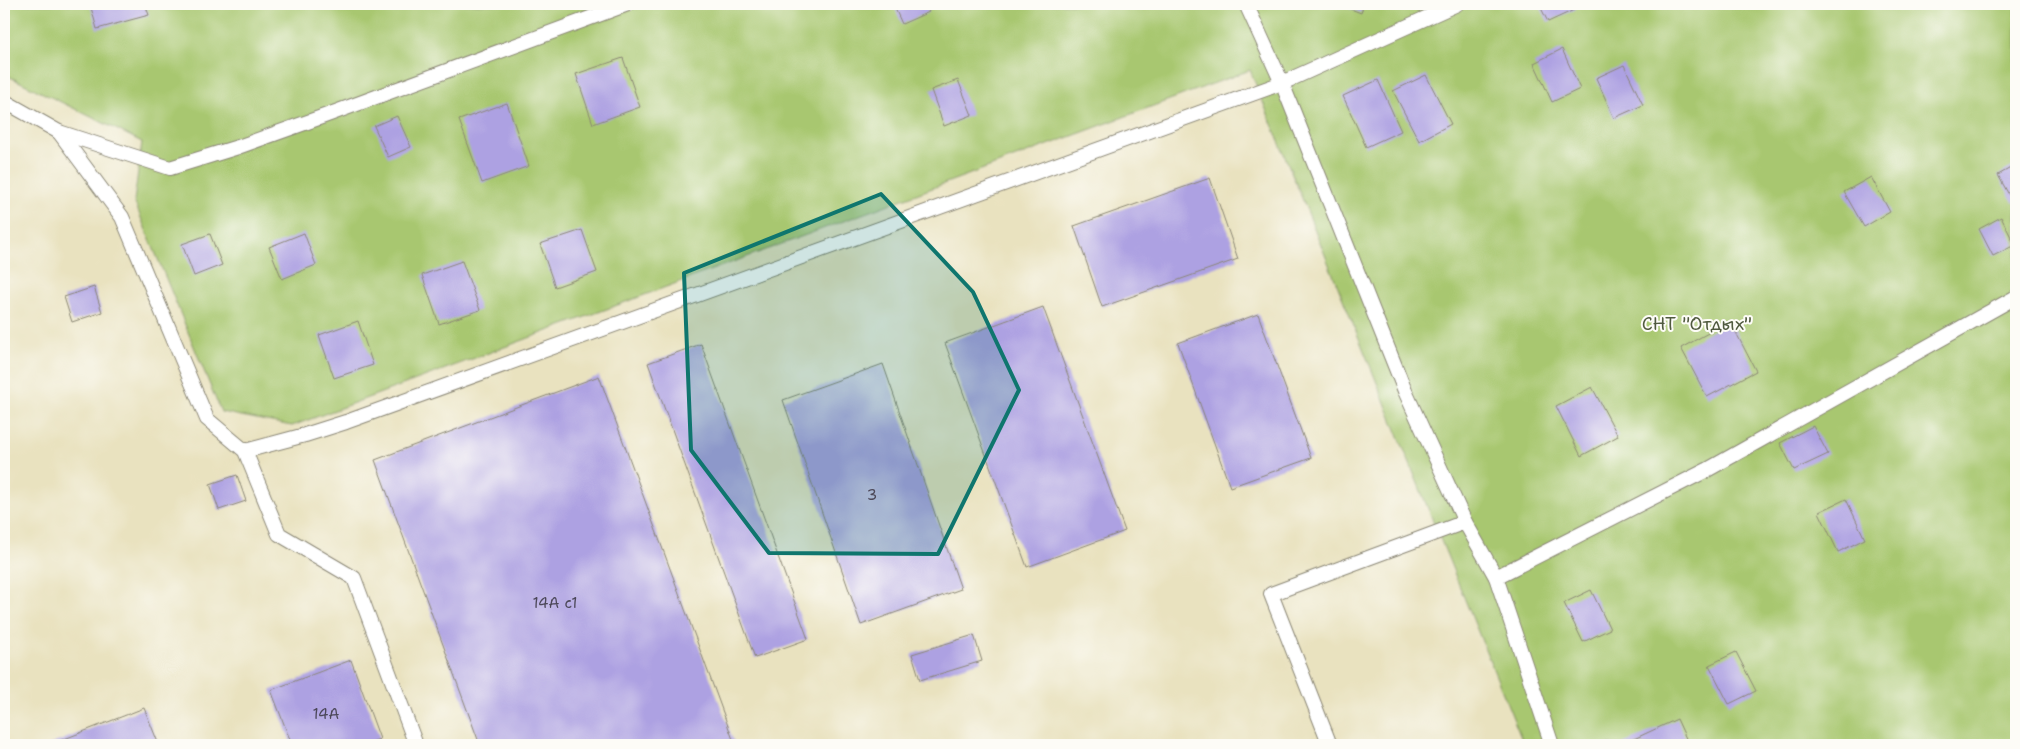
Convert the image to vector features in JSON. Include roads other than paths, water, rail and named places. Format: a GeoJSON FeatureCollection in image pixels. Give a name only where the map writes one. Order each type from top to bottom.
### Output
{"type":"FeatureCollection","features":[{"type":"Feature","properties":{"kind":"lane"},"geometry":{"type":"LineString","coordinates":[[4,101],[60,132],[170,168],[238,147],[628,4]]}},
{"type":"Feature","properties":{"kind":"lane"},"geometry":{"type":"LineString","coordinates":[[1246,4],[1282,83],[1405,391],[1465,522],[1496,577],[1552,745]]}},
{"type":"Feature","properties":{"kind":"lane"},"geometry":{"type":"LineString","coordinates":[[245,451],[346,422],[1282,83],[1457,4]]}},
{"type":"Feature","properties":{"kind":"lane"},"geometry":{"type":"LineString","coordinates":[[60,132],[122,217],[207,419],[245,451],[279,534],[354,578],[416,745]]}},
{"type":"Feature","properties":{"kind":"lane"},"geometry":{"type":"LineString","coordinates":[[1496,577],[1707,470],[2016,297]]}},
{"type":"Feature","properties":{"kind":"lane"},"geometry":{"type":"LineString","coordinates":[[1330,745],[1271,594],[1465,522]]}},
{"type":"Feature","properties":{"kind":"park label","name":"СНТ \"Отдых\""},"geometry":{"type":"Point","coordinates":[1697,324]}}]}
